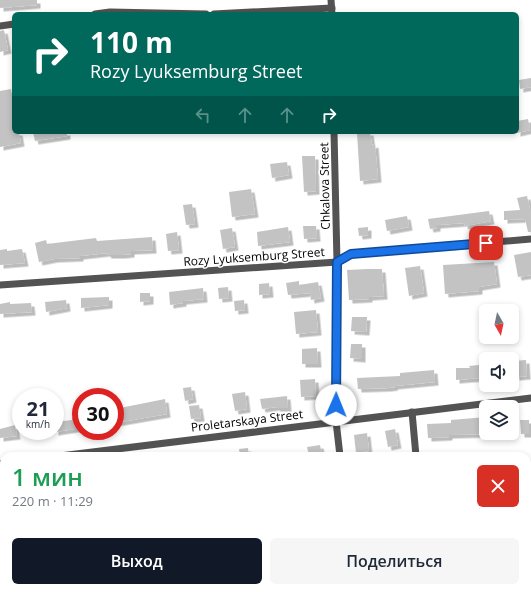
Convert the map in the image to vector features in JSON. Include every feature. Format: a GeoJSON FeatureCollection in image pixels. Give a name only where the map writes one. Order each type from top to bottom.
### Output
{"type":"FeatureCollection","features":[{"type":"Feature","properties":{"kind":"street"},"geometry":{"type":"LineString","coordinates":[[248,12],[332,7]]}},
{"type":"Feature","properties":{"kind":"street"},"geometry":{"type":"LineString","coordinates":[[0,26],[12,24]]}},
{"type":"Feature","properties":{"kind":"street","name":"Chkalova Street"},"geometry":{"type":"LineString","coordinates":[[334,134],[337,262],[336,421],[340,452]]}},
{"type":"Feature","properties":{"kind":"street","name":"Rozy Lyuksemburg Street"},"geometry":{"type":"LineString","coordinates":[[0,285],[337,262],[351,254],[531,239]]}},
{"type":"Feature","properties":{"kind":"street","name":"Proletarskaya Street"},"geometry":{"type":"LineString","coordinates":[[92,452],[531,398]]}},
{"type":"Feature","properties":{"kind":"street"},"geometry":{"type":"LineString","coordinates":[[412,412],[416,452]]}},
{"type":"Feature","properties":{"kind":"building"},"geometry":{"type":"Polygon","coordinates":[[[0,0],[37,0],[37,5],[0,8],[0,0]]]}},
{"type":"Feature","properties":{"kind":"building"},"geometry":{"type":"Polygon","coordinates":[[[4,30],[8,50],[0,52],[0,31],[4,30]]]}},
{"type":"Feature","properties":{"kind":"building"},"geometry":{"type":"Polygon","coordinates":[[[531,78],[531,87],[520,89],[519,80],[531,78]]]}},
{"type":"Feature","properties":{"kind":"building"},"geometry":{"type":"Polygon","coordinates":[[[11,89],[12,134],[19,134],[21,143],[0,147],[0,91],[11,89]]]}},
{"type":"Feature","properties":{"kind":"building"},"geometry":{"type":"Polygon","coordinates":[[[528,119],[530,130],[519,133],[519,121],[528,119]]]}},
{"type":"Feature","properties":{"kind":"building"},"geometry":{"type":"Polygon","coordinates":[[[33,134],[67,134],[67,136],[35,141],[33,134]]]}},
{"type":"Feature","properties":{"kind":"building"},"geometry":{"type":"Polygon","coordinates":[[[357,134],[370,134],[372,145],[375,144],[378,179],[360,181],[357,134]]]}},
{"type":"Feature","properties":{"kind":"building"},"geometry":{"type":"Polygon","coordinates":[[[302,156],[315,156],[316,191],[304,192],[302,156]]]}},
{"type":"Feature","properties":{"kind":"building"},"geometry":{"type":"Polygon","coordinates":[[[287,162],[289,175],[272,178],[270,164],[287,162]]]}},
{"type":"Feature","properties":{"kind":"building"},"geometry":{"type":"Polygon","coordinates":[[[251,189],[255,214],[232,217],[229,192],[251,189]]]}},
{"type":"Feature","properties":{"kind":"building"},"geometry":{"type":"Polygon","coordinates":[[[527,196],[531,210],[531,232],[528,232],[525,219],[504,220],[504,211],[520,210],[517,198],[527,196]]]}},
{"type":"Feature","properties":{"kind":"building"},"geometry":{"type":"Polygon","coordinates":[[[192,204],[195,224],[186,225],[183,205],[192,204]]]}},
{"type":"Feature","properties":{"kind":"building"},"geometry":{"type":"Polygon","coordinates":[[[489,211],[491,221],[465,226],[464,223],[437,225],[437,228],[430,229],[428,219],[489,211]]]}},
{"type":"Feature","properties":{"kind":"building"},"geometry":{"type":"Polygon","coordinates":[[[407,216],[409,227],[387,231],[385,220],[407,216]]]}},
{"type":"Feature","properties":{"kind":"building"},"geometry":{"type":"Polygon","coordinates":[[[303,226],[316,226],[317,238],[304,239],[303,226]]]}},
{"type":"Feature","properties":{"kind":"building"},"geometry":{"type":"Polygon","coordinates":[[[288,227],[290,242],[258,246],[257,232],[288,227]]]}},
{"type":"Feature","properties":{"kind":"building"},"geometry":{"type":"Polygon","coordinates":[[[368,227],[368,235],[359,236],[358,228],[368,227]]]}},
{"type":"Feature","properties":{"kind":"building"},"geometry":{"type":"Polygon","coordinates":[[[232,228],[235,247],[223,249],[220,230],[232,228]]]}},
{"type":"Feature","properties":{"kind":"building"},"geometry":{"type":"Polygon","coordinates":[[[177,232],[179,250],[168,251],[166,234],[177,232]]]}},
{"type":"Feature","properties":{"kind":"building"},"geometry":{"type":"Polygon","coordinates":[[[152,237],[153,250],[131,251],[131,254],[122,255],[108,255],[107,253],[80,256],[80,258],[54,259],[39,262],[35,243],[46,240],[47,244],[96,238],[97,241],[152,237]]]}},
{"type":"Feature","properties":{"kind":"building"},"geometry":{"type":"Polygon","coordinates":[[[7,249],[7,251],[22,249],[25,263],[0,265],[0,250],[7,249]]]}},
{"type":"Feature","properties":{"kind":"building"},"geometry":{"type":"Polygon","coordinates":[[[531,252],[531,275],[518,277],[514,255],[531,252]]]}},
{"type":"Feature","properties":{"kind":"building"},"geometry":{"type":"Polygon","coordinates":[[[494,262],[497,284],[479,287],[479,291],[445,294],[443,265],[494,262]]]}},
{"type":"Feature","properties":{"kind":"building"},"geometry":{"type":"Polygon","coordinates":[[[420,266],[424,293],[409,296],[405,268],[420,266]]]}},
{"type":"Feature","properties":{"kind":"building"},"geometry":{"type":"Polygon","coordinates":[[[382,269],[384,296],[369,297],[369,299],[349,300],[347,270],[382,269]]]}},
{"type":"Feature","properties":{"kind":"building"},"geometry":{"type":"Polygon","coordinates":[[[299,281],[299,285],[318,282],[321,298],[311,300],[310,293],[288,295],[286,283],[299,281]]]}},
{"type":"Feature","properties":{"kind":"building"},"geometry":{"type":"Polygon","coordinates":[[[269,283],[270,294],[259,295],[259,284],[269,283]]]}},
{"type":"Feature","properties":{"kind":"building"},"geometry":{"type":"Polygon","coordinates":[[[228,287],[229,298],[219,299],[218,288],[228,287]]]}},
{"type":"Feature","properties":{"kind":"building"},"geometry":{"type":"Polygon","coordinates":[[[203,288],[204,299],[183,301],[183,303],[170,305],[169,292],[203,288]]]}},
{"type":"Feature","properties":{"kind":"building"},"geometry":{"type":"Polygon","coordinates":[[[140,293],[150,293],[150,301],[140,302],[140,293]]]}},
{"type":"Feature","properties":{"kind":"building"},"geometry":{"type":"Polygon","coordinates":[[[109,297],[109,305],[81,308],[81,298],[109,297]]]}},
{"type":"Feature","properties":{"kind":"building"},"geometry":{"type":"Polygon","coordinates":[[[66,300],[67,308],[46,312],[45,302],[66,300]]]}},
{"type":"Feature","properties":{"kind":"building"},"geometry":{"type":"Polygon","coordinates":[[[244,300],[245,310],[235,311],[234,301],[244,300]]]}},
{"type":"Feature","properties":{"kind":"building"},"geometry":{"type":"Polygon","coordinates":[[[10,302],[10,304],[31,303],[32,312],[0,314],[0,304],[10,302]]]}},
{"type":"Feature","properties":{"kind":"building"},"geometry":{"type":"Polygon","coordinates":[[[316,310],[318,332],[296,334],[294,312],[316,310]]]}},
{"type":"Feature","properties":{"kind":"building"},"geometry":{"type":"Polygon","coordinates":[[[352,317],[367,317],[366,332],[351,331],[352,317]]]}},
{"type":"Feature","properties":{"kind":"building"},"geometry":{"type":"Polygon","coordinates":[[[351,344],[362,344],[362,359],[350,358],[351,344]]]}},
{"type":"Feature","properties":{"kind":"building"},"geometry":{"type":"Polygon","coordinates":[[[317,348],[318,364],[302,364],[302,349],[317,348]]]}},
{"type":"Feature","properties":{"kind":"building"},"geometry":{"type":"Polygon","coordinates":[[[526,360],[527,376],[519,377],[519,361],[526,360]]]}},
{"type":"Feature","properties":{"kind":"building"},"geometry":{"type":"Polygon","coordinates":[[[479,365],[479,378],[456,380],[456,368],[470,368],[469,366],[479,365]]]}},
{"type":"Feature","properties":{"kind":"building"},"geometry":{"type":"Polygon","coordinates":[[[434,370],[435,382],[394,386],[395,387],[388,388],[358,389],[357,378],[400,376],[400,373],[434,370]]]}},
{"type":"Feature","properties":{"kind":"building"},"geometry":{"type":"Polygon","coordinates":[[[315,379],[316,396],[301,397],[300,380],[315,379]]]}},
{"type":"Feature","properties":{"kind":"building"},"geometry":{"type":"Polygon","coordinates":[[[191,387],[193,399],[185,401],[183,388],[191,387]]]}},
{"type":"Feature","properties":{"kind":"building"},"geometry":{"type":"Polygon","coordinates":[[[245,392],[247,409],[235,411],[232,394],[245,392]]]}},
{"type":"Feature","properties":{"kind":"building"},"geometry":{"type":"Polygon","coordinates":[[[287,396],[288,408],[276,407],[262,409],[260,399],[287,396]]]}},
{"type":"Feature","properties":{"kind":"building"},"geometry":{"type":"Polygon","coordinates":[[[165,399],[167,414],[124,421],[124,407],[165,399]]]}},
{"type":"Feature","properties":{"kind":"building"},"geometry":{"type":"Polygon","coordinates":[[[199,405],[201,418],[191,419],[189,406],[199,405]]]}},
{"type":"Feature","properties":{"kind":"building"},"geometry":{"type":"Polygon","coordinates":[[[479,418],[479,434],[449,435],[449,437],[428,438],[427,424],[451,423],[451,420],[479,418]]]}},
{"type":"Feature","properties":{"kind":"building"},"geometry":{"type":"Polygon","coordinates":[[[72,420],[72,429],[64,431],[64,421],[72,420]]]}},
{"type":"Feature","properties":{"kind":"building"},"geometry":{"type":"Polygon","coordinates":[[[520,420],[529,420],[529,434],[521,434],[520,420]]]}},
{"type":"Feature","properties":{"kind":"building"},"geometry":{"type":"Polygon","coordinates":[[[12,426],[12,437],[0,438],[0,429],[12,426]]]}},
{"type":"Feature","properties":{"kind":"building"},"geometry":{"type":"Polygon","coordinates":[[[395,429],[398,445],[388,447],[385,431],[395,429]]]}},
{"type":"Feature","properties":{"kind":"building"},"geometry":{"type":"Polygon","coordinates":[[[367,433],[369,451],[356,452],[354,435],[367,433]]]}},
{"type":"Feature","properties":{"kind":"building"},"geometry":{"type":"Polygon","coordinates":[[[320,445],[321,452],[308,452],[307,447],[320,445]]]}},
{"type":"Feature","properties":{"kind":"building"},"geometry":{"type":"Polygon","coordinates":[[[248,448],[248,452],[239,452],[239,449],[248,448]]]}},
{"type":"Feature","properties":{"kind":"route"},"geometry":{"type":"LineString","coordinates":[[336,405],[337,262],[351,254],[486,243]]}}]}
